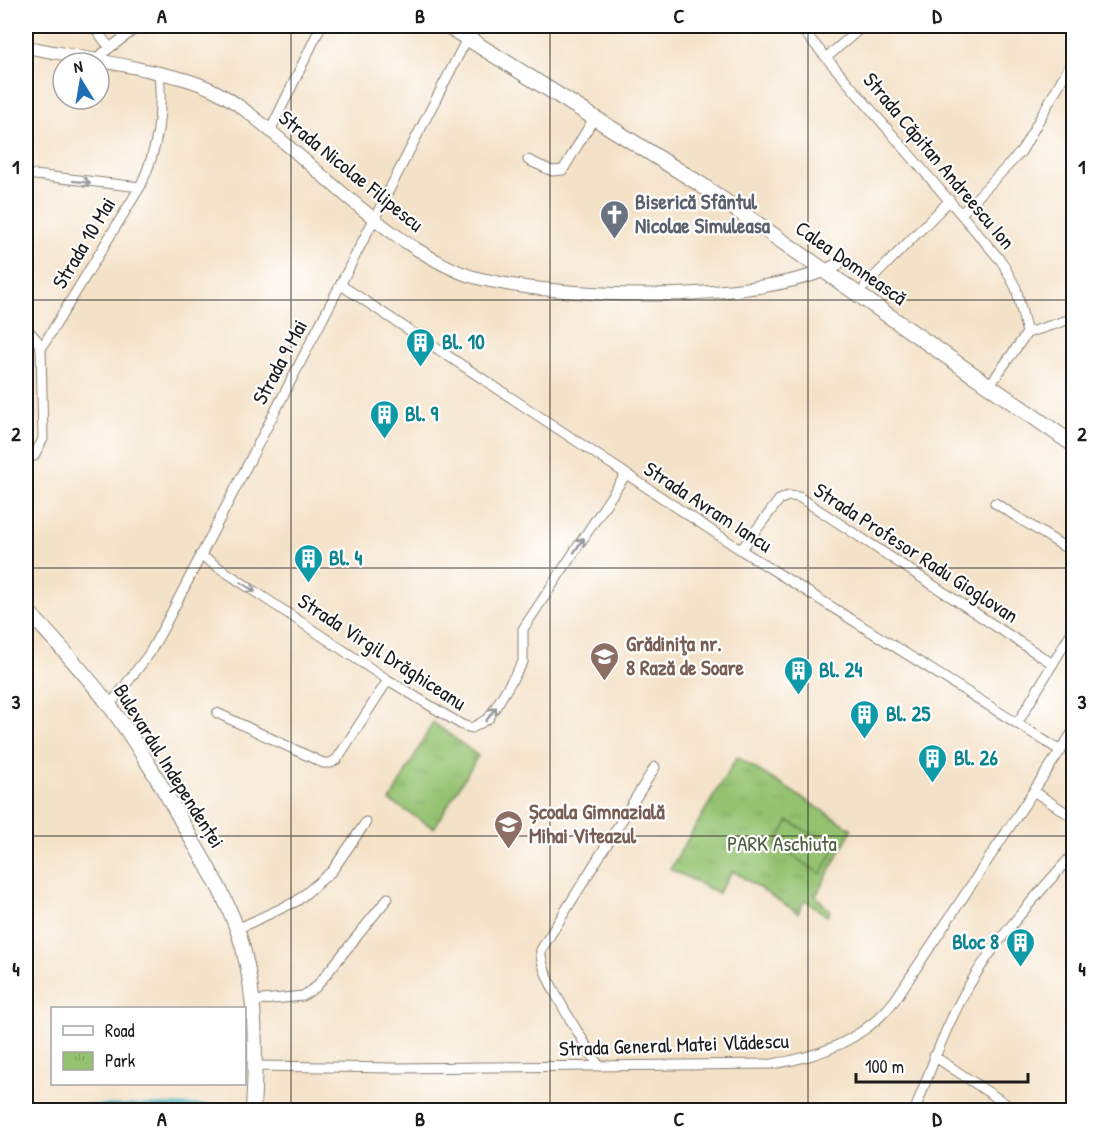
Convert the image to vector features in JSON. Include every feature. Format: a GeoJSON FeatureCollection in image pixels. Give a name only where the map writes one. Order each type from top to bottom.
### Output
{"type":"FeatureCollection","features":[{"type":"Feature","properties":{"kind":"main road","name":"Calea Domnească"},"geometry":{"type":"LineString","coordinates":[[448,26],[469,31],[718,185],[992,382],[1074,433]]}},
{"type":"Feature","properties":{"kind":"main road","name":"Calea Domnească"},"geometry":{"type":"LineString","coordinates":[[469,31],[594,118],[831,268],[865,286],[1074,445]]}},
{"type":"Feature","properties":{"kind":"main road","name":"Bulevardul Independenței"},"geometry":{"type":"LineString","coordinates":[[26,609],[110,705],[201,855],[237,929],[253,1001],[255,1066],[253,1110]]}},
{"type":"Feature","properties":{"kind":"street"},"geometry":{"type":"LineString","coordinates":[[93,26],[110,48]]}},
{"type":"Feature","properties":{"kind":"street"},"geometry":{"type":"LineString","coordinates":[[106,51],[138,26]]}},
{"type":"Feature","properties":{"kind":"street"},"geometry":{"type":"LineString","coordinates":[[270,130],[321,26]]}},
{"type":"Feature","properties":{"kind":"street","name":"Strada Căpitan Andreescu Ion"},"geometry":{"type":"LineString","coordinates":[[799,26],[950,200],[1010,275],[1016,288],[1027,333]]}},
{"type":"Feature","properties":{"kind":"street"},"geometry":{"type":"LineString","coordinates":[[827,57],[863,26]]}},
{"type":"Feature","properties":{"kind":"street","name":"Strada 9 Mai"},"geometry":{"type":"LineString","coordinates":[[110,705],[148,654],[375,220],[469,31]]}},
{"type":"Feature","properties":{"kind":"street","name":"Strada Nicolae Filipescu"},"geometry":{"type":"LineString","coordinates":[[26,47],[51,52]]}},
{"type":"Feature","properties":{"kind":"street"},"geometry":{"type":"LineString","coordinates":[[961,214],[1021,152],[1074,58]]}},
{"type":"Feature","properties":{"kind":"street","name":"Strada Nicolae Filipescu"},"geometry":{"type":"LineString","coordinates":[[111,63],[159,73],[214,90],[270,130],[375,220],[411,245],[453,269],[505,284],[617,294],[670,294],[777,283],[831,268]]}},
{"type":"Feature","properties":{"kind":"street","name":"Strada 10 Mai"},"geometry":{"type":"LineString","coordinates":[[41,349],[140,187],[153,158],[159,134],[159,73]]}},
{"type":"Feature","properties":{"kind":"street"},"geometry":{"type":"LineString","coordinates":[[528,160],[552,171],[563,170],[594,118]]}},
{"type":"Feature","properties":{"kind":"street"},"geometry":{"type":"LineString","coordinates":[[26,174],[140,187]]}},
{"type":"Feature","properties":{"kind":"street"},"geometry":{"type":"LineString","coordinates":[[865,286],[950,200]]}},
{"type":"Feature","properties":{"kind":"street","name":"Strada Avram Iancu"},"geometry":{"type":"LineString","coordinates":[[341,285],[741,550],[1061,751]]}},
{"type":"Feature","properties":{"kind":"street"},"geometry":{"type":"LineString","coordinates":[[992,382],[1027,333],[1074,318]]}},
{"type":"Feature","properties":{"kind":"street"},"geometry":{"type":"LineString","coordinates":[[26,328],[37,340],[41,349],[42,439],[34,456],[26,459]]}},
{"type":"Feature","properties":{"kind":"street","name":"Strada Virgil Drăghiceanu"},"geometry":{"type":"LineString","coordinates":[[200,555],[388,680],[462,725],[472,728],[489,718],[523,662],[523,629],[626,474]]}},
{"type":"Feature","properties":{"kind":"street","name":"Strada Profesor Radu Gioglovan"},"geometry":{"type":"LineString","coordinates":[[741,550],[779,500],[788,496],[799,497],[1053,664]]}},
{"type":"Feature","properties":{"kind":"street"},"geometry":{"type":"LineString","coordinates":[[995,503],[1074,553]]}},
{"type":"Feature","properties":{"kind":"street"},"geometry":{"type":"LineString","coordinates":[[1017,724],[1074,628]]}},
{"type":"Feature","properties":{"kind":"street"},"geometry":{"type":"LineString","coordinates":[[217,713],[323,763],[331,763],[337,759],[388,680]]}},
{"type":"Feature","properties":{"kind":"street","name":"Strada General Matei Vlădescu"},"geometry":{"type":"LineString","coordinates":[[255,1066],[416,1068],[772,1064],[811,1057],[858,1035],[877,1021],[895,1000],[1074,730]]}},
{"type":"Feature","properties":{"kind":"street"},"geometry":{"type":"LineString","coordinates":[[598,1065],[547,978],[540,959],[541,951],[655,767]]}},
{"type":"Feature","properties":{"kind":"street"},"geometry":{"type":"LineString","coordinates":[[1035,792],[1074,818]]}},
{"type":"Feature","properties":{"kind":"street"},"geometry":{"type":"LineString","coordinates":[[237,929],[297,902],[332,871],[366,822]]}},
{"type":"Feature","properties":{"kind":"street"},"geometry":{"type":"LineString","coordinates":[[915,1110],[934,1056],[969,986],[994,950],[1074,853]]}},
{"type":"Feature","properties":{"kind":"street"},"geometry":{"type":"LineString","coordinates":[[253,1001],[303,996],[316,987],[388,898]]}},
{"type":"Feature","properties":{"kind":"street"},"geometry":{"type":"LineString","coordinates":[[934,1056],[1015,1110]]}},
{"type":"Feature","properties":{"kind":"green space"},"geometry":{"type":"Polygon","coordinates":[[[433,722],[478,756],[434,828],[390,801],[433,722]]]}},
{"type":"Feature","properties":{"kind":"green space","name":"PARK Aschiuta"},"geometry":{"type":"Polygon","coordinates":[[[737,757],[852,829],[816,896],[830,911],[827,916],[805,900],[798,913],[733,871],[718,893],[670,869],[737,757]]]}},
{"type":"Feature","properties":{"kind":"green space"},"geometry":{"type":"Polygon","coordinates":[[[789,821],[835,848],[821,874],[775,845],[789,821]]]}},
{"type":"Feature","properties":{"kind":"waterway"},"geometry":{"type":"LineString","coordinates":[[50,1110],[217,1110]]}},
{"type":"Feature","properties":{"kind":"place","name":"Biserică Sfântul Nicolae Simuleasa"},"geometry":{"type":"Point","coordinates":[614,240]}},
{"type":"Feature","properties":{"kind":"place","name":"Bl. 10"},"geometry":{"type":"Point","coordinates":[421,368]}},
{"type":"Feature","properties":{"kind":"place","name":"Bl. 9"},"geometry":{"type":"Point","coordinates":[384,440]}},
{"type":"Feature","properties":{"kind":"place","name":"Bl. 4"},"geometry":{"type":"Point","coordinates":[308,584]}},
{"type":"Feature","properties":{"kind":"place","name":"Grădiniţa nr. 8 Rază de Soare"},"geometry":{"type":"Point","coordinates":[605,682]}},
{"type":"Feature","properties":{"kind":"place","name":"Bl. 24"},"geometry":{"type":"Point","coordinates":[798,696]}},
{"type":"Feature","properties":{"kind":"place","name":"Bl. 25"},"geometry":{"type":"Point","coordinates":[865,740]}},
{"type":"Feature","properties":{"kind":"place","name":"Bl. 26"},"geometry":{"type":"Point","coordinates":[933,784]}},
{"type":"Feature","properties":{"kind":"place","name":"Școala Gimnazială Mihai Viteazul"},"geometry":{"type":"Point","coordinates":[508,850]}},
{"type":"Feature","properties":{"kind":"place","name":"Bloc 8"},"geometry":{"type":"Point","coordinates":[1020,968]}}]}
